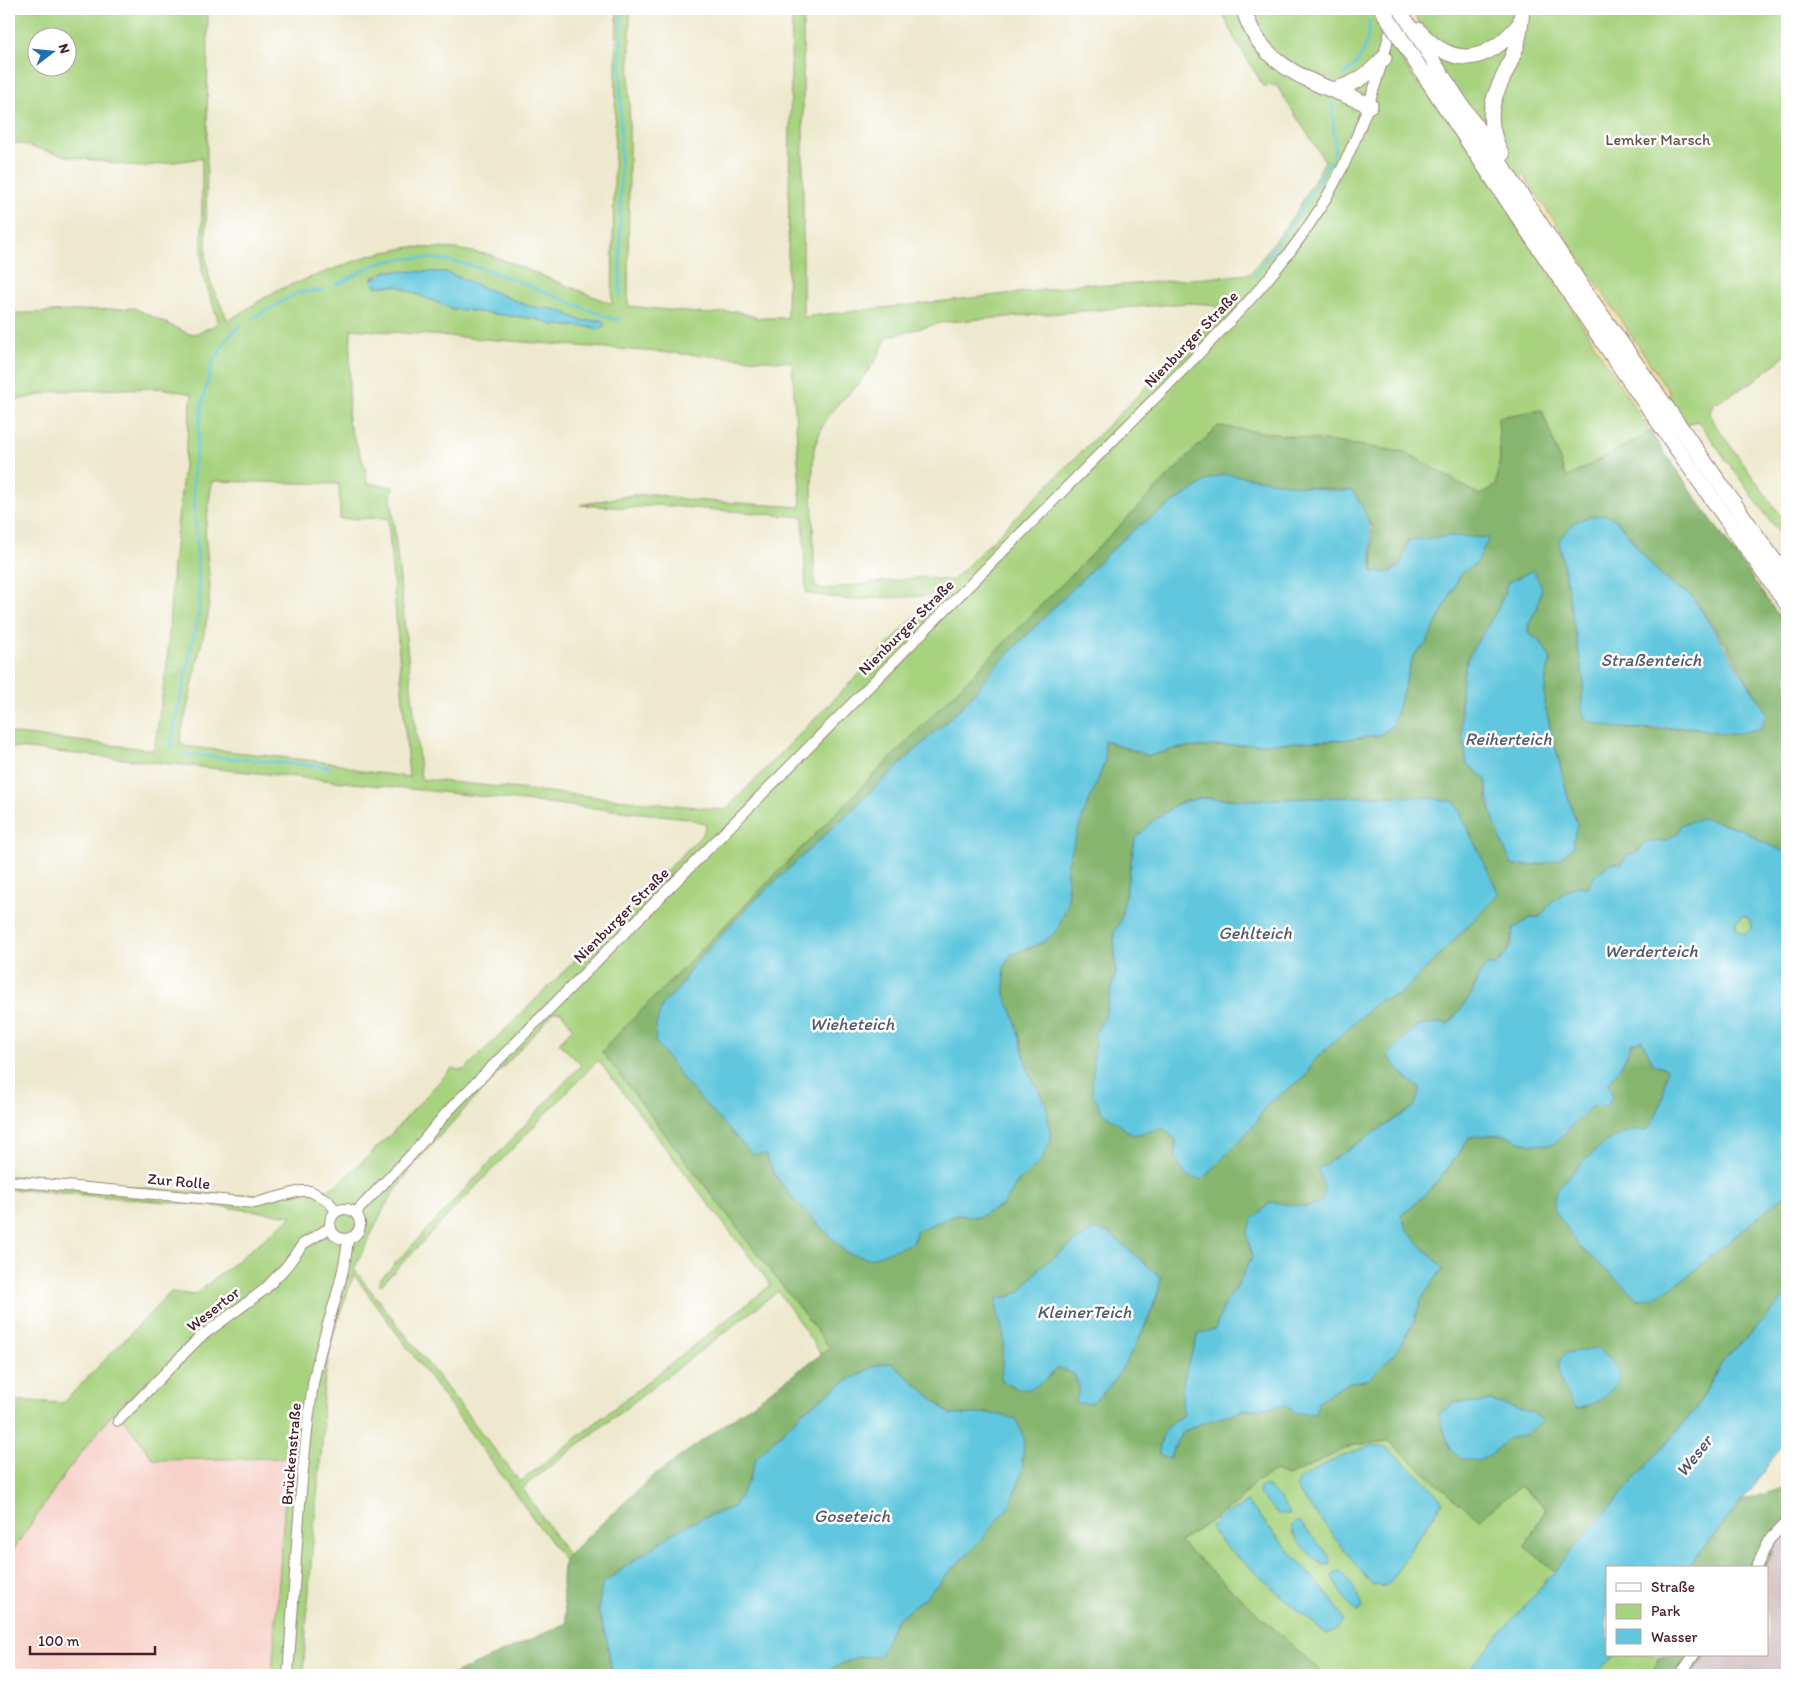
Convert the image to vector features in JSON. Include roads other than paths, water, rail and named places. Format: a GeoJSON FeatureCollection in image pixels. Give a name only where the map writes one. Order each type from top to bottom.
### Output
{"type":"FeatureCollection","features":[{"type":"Feature","properties":{"kind":"highway"},"geometry":{"type":"LineString","coordinates":[[1244,9],[1254,31],[1268,51],[1283,67],[1370,105]]}},
{"type":"Feature","properties":{"kind":"highway"},"geometry":{"type":"LineString","coordinates":[[1252,9],[1254,31]]}},
{"type":"Feature","properties":{"kind":"highway"},"geometry":{"type":"LineString","coordinates":[[1385,9],[1421,70],[1522,198],[1787,604]]}},
{"type":"Feature","properties":{"kind":"highway"},"geometry":{"type":"LineString","coordinates":[[1398,9],[1424,44],[1503,174],[1669,424],[1787,579]]}},
{"type":"Feature","properties":{"kind":"highway"},"geometry":{"type":"LineString","coordinates":[[1503,174],[1491,116],[1493,99],[1516,46],[1522,9]]}},
{"type":"Feature","properties":{"kind":"highway"},"geometry":{"type":"LineString","coordinates":[[1424,44],[1458,57],[1472,58],[1486,54],[1498,47],[1520,24]]}},
{"type":"Feature","properties":{"kind":"highway"},"geometry":{"type":"LineString","coordinates":[[1332,90],[1351,85],[1366,76],[1384,58]]}},
{"type":"Feature","properties":{"kind":"street","name":"Nienburger Straße"},"geometry":{"type":"LineString","coordinates":[[355,1213],[412,1154],[448,1111],[514,1043],[1238,314],[1305,231],[1345,163],[1370,105],[1384,58],[1385,9]]}},
{"type":"Feature","properties":{"kind":"street","name":"Zur Rolle"},"geometry":{"type":"LineString","coordinates":[[9,1181],[255,1202],[301,1191],[310,1191],[328,1200],[337,1212]]}},
{"type":"Feature","properties":{"kind":"street"},"geometry":{"type":"LineString","coordinates":[[347,1210],[355,1213],[360,1221],[359,1231],[348,1239],[335,1235],[331,1228],[332,1218],[337,1212],[347,1210]]}},
{"type":"Feature","properties":{"kind":"street","name":"Wesertor"},"geometry":{"type":"LineString","coordinates":[[118,1421],[199,1338],[264,1290],[286,1267],[303,1244],[331,1228]]}},
{"type":"Feature","properties":{"kind":"street","name":"Brückenstraße"},"geometry":{"type":"LineString","coordinates":[[288,1675],[312,1389],[325,1328],[343,1270],[348,1239]]}},
{"type":"Feature","properties":{"kind":"street"},"geometry":{"type":"LineString","coordinates":[[1757,1566],[1769,1540],[1787,1521]]}},
{"type":"Feature","properties":{"kind":"street"},"geometry":{"type":"LineString","coordinates":[[1680,1675],[1693,1656]]}},
{"type":"Feature","properties":{"kind":"water"},"geometry":{"type":"Polygon","coordinates":[[[386,271],[446,272],[528,306],[558,310],[582,321],[602,320],[605,326],[598,330],[592,327],[553,325],[537,319],[453,309],[397,286],[375,286],[372,278],[381,276],[386,271]]]}},
{"type":"Feature","properties":{"kind":"water","name":"Wieheteich"},"geometry":{"type":"Polygon","coordinates":[[[1225,474],[1333,491],[1352,491],[1360,503],[1368,522],[1373,572],[1389,573],[1400,567],[1409,540],[1453,536],[1489,538],[1476,564],[1461,573],[1426,644],[1413,656],[1393,725],[1380,735],[1341,740],[1178,748],[1149,756],[1104,740],[1105,762],[1081,821],[1067,866],[1068,903],[1057,931],[1044,942],[1011,955],[1004,967],[1005,995],[1015,1020],[1029,1074],[1046,1104],[1051,1140],[1041,1161],[1018,1182],[1003,1205],[978,1217],[956,1215],[916,1231],[913,1243],[869,1259],[847,1253],[794,1200],[775,1175],[766,1155],[752,1154],[686,1083],[655,1041],[656,1025],[663,1003],[677,991],[693,965],[751,904],[967,702],[995,667],[1108,553],[1136,528],[1209,479],[1225,474]]]}},
{"type":"Feature","properties":{"kind":"water","name":"Straßenteich"},"geometry":{"type":"Polygon","coordinates":[[[1606,515],[1616,520],[1653,567],[1671,584],[1692,596],[1767,713],[1761,728],[1731,734],[1689,727],[1637,729],[1613,727],[1586,720],[1581,707],[1584,682],[1559,540],[1578,521],[1606,515]]]}},
{"type":"Feature","properties":{"kind":"water","name":"Reiherteich"},"geometry":{"type":"Polygon","coordinates":[[[1533,570],[1542,587],[1537,609],[1529,622],[1528,632],[1541,642],[1551,660],[1546,676],[1544,703],[1577,825],[1572,848],[1559,859],[1542,864],[1513,866],[1495,824],[1489,802],[1486,779],[1467,764],[1461,709],[1462,679],[1470,654],[1497,611],[1507,583],[1533,570]]]}},
{"type":"Feature","properties":{"kind":"water","name":"Gehlteich"},"geometry":{"type":"Polygon","coordinates":[[[1386,796],[1424,797],[1455,802],[1499,894],[1400,995],[1380,1000],[1313,1062],[1305,1077],[1266,1105],[1256,1123],[1202,1180],[1186,1176],[1176,1159],[1176,1141],[1164,1128],[1133,1135],[1101,1111],[1092,1091],[1095,1033],[1104,1019],[1116,972],[1114,933],[1121,920],[1135,839],[1153,821],[1177,804],[1200,798],[1248,800],[1386,796]]]}},
{"type":"Feature","properties":{"kind":"water","name":"Werderteich"},"geometry":{"type":"Polygon","coordinates":[[[1703,818],[1744,830],[1760,841],[1787,853],[1787,940],[1784,944],[1783,958],[1787,963],[1787,1193],[1684,1279],[1654,1298],[1638,1299],[1578,1245],[1554,1209],[1555,1191],[1585,1160],[1608,1141],[1620,1134],[1633,1130],[1647,1130],[1656,1116],[1662,1101],[1667,1069],[1653,1064],[1642,1040],[1631,1044],[1623,1063],[1609,1083],[1612,1096],[1607,1107],[1592,1106],[1554,1144],[1531,1145],[1501,1134],[1470,1137],[1430,1189],[1401,1215],[1408,1232],[1443,1268],[1422,1298],[1413,1323],[1396,1352],[1369,1379],[1345,1384],[1318,1402],[1316,1414],[1296,1413],[1286,1406],[1245,1410],[1197,1425],[1181,1433],[1169,1459],[1159,1454],[1161,1441],[1166,1430],[1173,1422],[1184,1415],[1182,1403],[1183,1383],[1198,1334],[1215,1329],[1225,1304],[1235,1290],[1252,1257],[1247,1234],[1252,1220],[1271,1202],[1307,1207],[1322,1201],[1325,1190],[1318,1169],[1414,1107],[1421,1089],[1406,1078],[1388,1056],[1408,1034],[1420,1026],[1437,1023],[1449,1024],[1472,994],[1479,974],[1487,965],[1498,965],[1511,946],[1513,929],[1530,918],[1540,917],[1552,901],[1576,885],[1588,888],[1595,875],[1612,863],[1622,864],[1626,855],[1638,852],[1646,842],[1665,841],[1678,833],[1680,825],[1703,818]],[[1744,915],[1735,922],[1738,931],[1745,934],[1751,929],[1750,920],[1744,915]]]}},
{"type":"Feature","properties":{"kind":"water","name":"KleinerTeich"},"geometry":{"type":"Polygon","coordinates":[[[1094,1229],[1109,1233],[1161,1277],[1153,1307],[1145,1326],[1124,1366],[1112,1383],[1101,1396],[1090,1403],[1075,1403],[1080,1388],[1074,1374],[1057,1367],[1038,1385],[1032,1388],[1017,1389],[1001,1380],[1004,1335],[997,1312],[997,1298],[1009,1297],[1020,1292],[1040,1267],[1094,1229]]]}},
{"type":"Feature","properties":{"kind":"water","name":"Weser"},"geometry":{"type":"Polygon","coordinates":[[[1787,1295],[1787,1438],[1748,1493],[1689,1566],[1606,1566],[1606,1656],[1613,1656],[1597,1675],[1464,1675],[1695,1410],[1722,1363],[1787,1295]]]}},
{"type":"Feature","properties":{"kind":"water"},"geometry":{"type":"Polygon","coordinates":[[[1597,1348],[1616,1367],[1620,1379],[1612,1390],[1601,1399],[1583,1408],[1576,1409],[1563,1387],[1559,1362],[1566,1353],[1597,1348]]]}},
{"type":"Feature","properties":{"kind":"water","name":"Goseteich"},"geometry":{"type":"Polygon","coordinates":[[[891,1363],[951,1415],[991,1413],[1016,1419],[1024,1438],[1022,1473],[1011,1504],[980,1541],[924,1598],[895,1621],[880,1656],[857,1657],[817,1675],[612,1675],[607,1640],[598,1611],[602,1584],[673,1533],[700,1519],[733,1507],[749,1480],[756,1458],[804,1411],[840,1385],[874,1366],[891,1363]]]}},
{"type":"Feature","properties":{"kind":"water"},"geometry":{"type":"Polygon","coordinates":[[[1491,1401],[1533,1413],[1543,1421],[1525,1435],[1508,1439],[1493,1453],[1479,1461],[1461,1459],[1450,1449],[1439,1414],[1455,1402],[1479,1403],[1491,1401]]]}},
{"type":"Feature","properties":{"kind":"water"},"geometry":{"type":"Polygon","coordinates":[[[1374,1445],[1389,1449],[1428,1484],[1443,1502],[1416,1540],[1391,1582],[1385,1586],[1372,1585],[1296,1488],[1298,1480],[1316,1469],[1374,1445]]]}},
{"type":"Feature","properties":{"kind":"water"},"geometry":{"type":"Polygon","coordinates":[[[1266,1485],[1280,1498],[1289,1514],[1278,1514],[1259,1495],[1259,1488],[1266,1485]]]}},
{"type":"Feature","properties":{"kind":"water"},"geometry":{"type":"Polygon","coordinates":[[[1247,1502],[1334,1602],[1343,1620],[1337,1629],[1327,1634],[1317,1627],[1224,1545],[1213,1532],[1211,1526],[1219,1518],[1247,1502]]]}},
{"type":"Feature","properties":{"kind":"water"},"geometry":{"type":"Polygon","coordinates":[[[1295,1522],[1300,1522],[1329,1556],[1330,1563],[1324,1565],[1304,1548],[1291,1526],[1295,1522]]]}},
{"type":"Feature","properties":{"kind":"water"},"geometry":{"type":"Polygon","coordinates":[[[1341,1571],[1359,1598],[1363,1608],[1358,1612],[1343,1596],[1332,1576],[1335,1572],[1341,1571]]]}},
{"type":"Feature","properties":{"kind":"waterway"},"geometry":{"type":"LineString","coordinates":[[620,297],[621,9]]}},
{"type":"Feature","properties":{"kind":"waterway"},"geometry":{"type":"LineString","coordinates":[[1344,75],[1360,58],[1363,52],[1368,37],[1369,21]]}},
{"type":"Feature","properties":{"kind":"waterway"},"geometry":{"type":"LineString","coordinates":[[1332,103],[1335,149],[1333,154]]}},
{"type":"Feature","properties":{"kind":"waterway"},"geometry":{"type":"LineString","coordinates":[[1255,275],[1302,208],[1330,161]]}},
{"type":"Feature","properties":{"kind":"waterway"},"geometry":{"type":"LineString","coordinates":[[336,285],[377,264],[406,258],[437,259],[498,274],[616,320],[619,317]]}},
{"type":"Feature","properties":{"kind":"waterway"},"geometry":{"type":"LineString","coordinates":[[253,318],[297,293],[324,290]]}},
{"type":"Feature","properties":{"kind":"waterway"},"geometry":{"type":"LineString","coordinates":[[172,748],[171,744],[200,607],[193,477],[202,404],[212,364],[228,337],[241,325]]}},
{"type":"Feature","properties":{"kind":"waterway"},"geometry":{"type":"LineString","coordinates":[[183,754],[329,767]]}},
{"type":"Feature","properties":{"kind":"park label","name":"Lemker Marsch"},"geometry":{"type":"Point","coordinates":[1658,139]}}]}
